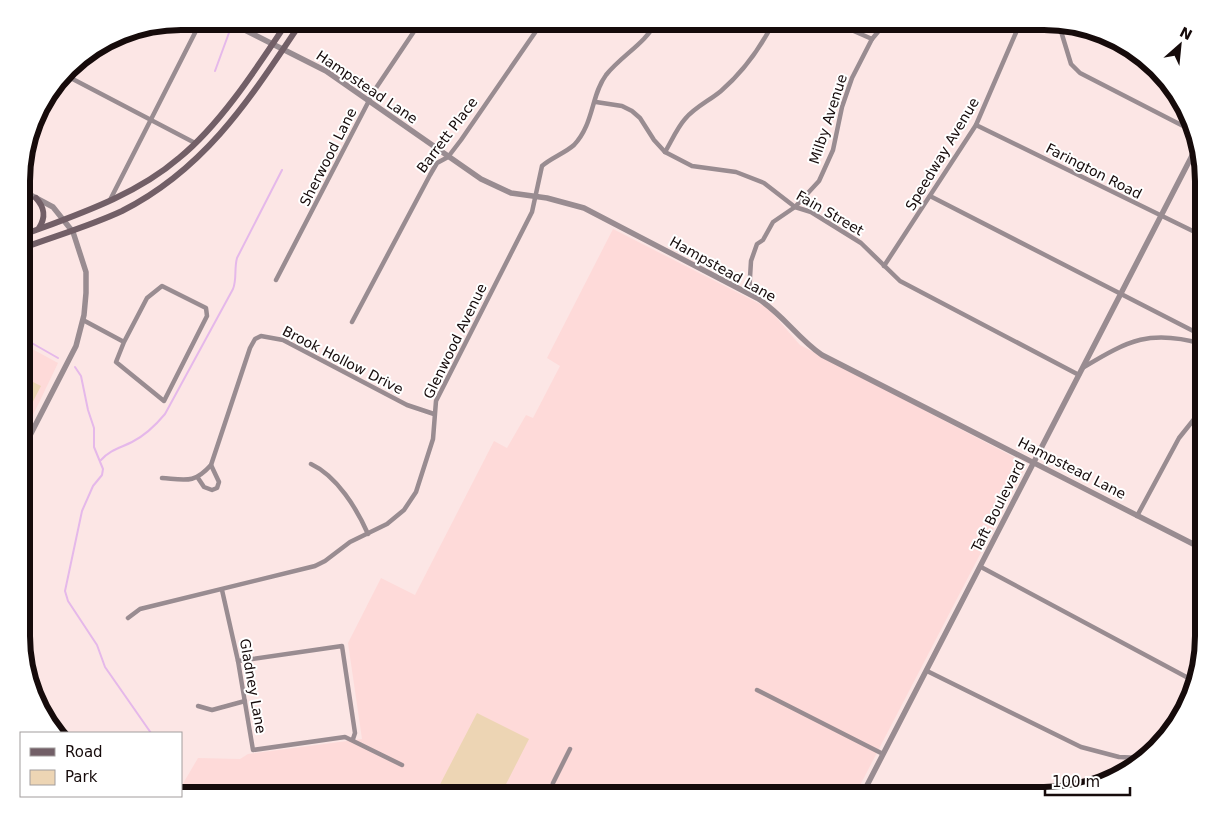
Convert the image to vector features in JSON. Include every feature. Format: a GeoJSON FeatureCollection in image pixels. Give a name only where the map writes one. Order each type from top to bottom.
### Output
{"type":"FeatureCollection","features":[{"type":"Feature","properties":{"kind":"main road"},"geometry":{"type":"LineString","coordinates":[[30,232],[110,200],[179,159],[210,128],[282,30]]}},
{"type":"Feature","properties":{"kind":"main road"},"geometry":{"type":"LineString","coordinates":[[30,245],[104,219],[146,197],[174,178],[206,151],[245,105],[296,30]]}},
{"type":"Feature","properties":{"kind":"main road"},"geometry":{"type":"LineString","coordinates":[[196,143],[206,151]]}},
{"type":"Feature","properties":{"kind":"main road"},"geometry":{"type":"LineString","coordinates":[[36,198],[44,210],[44,216],[39,229]]}},
{"type":"Feature","properties":{"kind":"street"},"geometry":{"type":"LineString","coordinates":[[110,200],[196,30]]}},
{"type":"Feature","properties":{"kind":"street","name":"Hampstead Lane"},"geometry":{"type":"LineString","coordinates":[[245,30],[326,72],[481,179],[511,193],[535,196],[584,208],[749,294],[770,307],[803,342],[822,354],[1195,545]]}},
{"type":"Feature","properties":{"kind":"street","name":"Sherwood Lane"},"geometry":{"type":"LineString","coordinates":[[276,280],[374,91],[415,30]]}},
{"type":"Feature","properties":{"kind":"street","name":"Barrett Place"},"geometry":{"type":"LineString","coordinates":[[352,322],[430,174],[438,163],[448,157],[537,30]]}},
{"type":"Feature","properties":{"kind":"street","name":"Glenwood Avenue"},"geometry":{"type":"LineString","coordinates":[[128,618],[140,609],[315,566],[325,561],[350,542],[387,524],[404,510],[416,492],[432,439],[436,401],[532,212],[542,166],[573,146],[587,125],[606,75],[624,55],[642,42],[651,30]]}},
{"type":"Feature","properties":{"kind":"street"},"geometry":{"type":"LineString","coordinates":[[666,152],[683,120],[695,109],[720,92],[745,68],[760,48],[769,30]]}},
{"type":"Feature","properties":{"kind":"street"},"geometry":{"type":"LineString","coordinates":[[852,30],[872,39]]}},
{"type":"Feature","properties":{"kind":"street","name":"Milby Avenue"},"geometry":{"type":"LineString","coordinates":[[749,294],[751,260],[756,244],[763,240],[778,217],[795,207],[824,172],[833,150],[842,107],[852,78],[872,39],[880,30]]}},
{"type":"Feature","properties":{"kind":"street","name":"Speedway Avenue"},"geometry":{"type":"LineString","coordinates":[[884,266],[976,126],[1018,30]]}},
{"type":"Feature","properties":{"kind":"street"},"geometry":{"type":"LineString","coordinates":[[1063,31],[1070,64],[1080,74],[1184,127]]}},
{"type":"Feature","properties":{"kind":"street"},"geometry":{"type":"LineString","coordinates":[[72,78],[196,143]]}},
{"type":"Feature","properties":{"kind":"street","name":"Fain Street"},"geometry":{"type":"LineString","coordinates":[[596,102],[622,106],[632,111],[640,118],[654,140],[666,152],[692,166],[736,172],[764,183],[795,207],[812,212],[861,243],[900,281],[1079,375]]}},
{"type":"Feature","properties":{"kind":"street","name":"Farington Road"},"geometry":{"type":"LineString","coordinates":[[976,126],[1195,232]]}},
{"type":"Feature","properties":{"kind":"street","name":"Taft Boulevard"},"geometry":{"type":"LineString","coordinates":[[866,787],[1192,155]]}},
{"type":"Feature","properties":{"kind":"street"},"geometry":{"type":"LineString","coordinates":[[30,195],[53,207],[64,219],[71,230],[86,272],[83,320],[76,346],[30,435]]}},
{"type":"Feature","properties":{"kind":"street"},"geometry":{"type":"LineString","coordinates":[[930,196],[1195,332]]}},
{"type":"Feature","properties":{"kind":"street"},"geometry":{"type":"LineString","coordinates":[[162,286],[206,308],[207,316],[164,401],[116,362],[124,342],[147,298],[162,286]]}},
{"type":"Feature","properties":{"kind":"street"},"geometry":{"type":"LineString","coordinates":[[83,320],[124,342]]}},
{"type":"Feature","properties":{"kind":"street","name":"Brook Hollow Drive"},"geometry":{"type":"LineString","coordinates":[[198,478],[211,465],[250,348],[253,341],[261,336],[283,340],[407,405],[434,414]]}},
{"type":"Feature","properties":{"kind":"street"},"geometry":{"type":"LineString","coordinates":[[1084,367],[1124,343],[1136,340],[1172,338],[1195,342]]}},
{"type":"Feature","properties":{"kind":"street"},"geometry":{"type":"LineString","coordinates":[[1137,516],[1175,444],[1195,418]]}},
{"type":"Feature","properties":{"kind":"street"},"geometry":{"type":"LineString","coordinates":[[311,464],[321,469],[351,504],[368,534]]}},
{"type":"Feature","properties":{"kind":"street"},"geometry":{"type":"LineString","coordinates":[[162,478],[189,481],[198,478],[204,487],[212,490],[217,488],[219,482],[211,465]]}},
{"type":"Feature","properties":{"kind":"street"},"geometry":{"type":"LineString","coordinates":[[981,566],[1189,678]]}},
{"type":"Feature","properties":{"kind":"street","name":"Gladney Lane"},"geometry":{"type":"LineString","coordinates":[[222,590],[238,661],[253,750],[336,736],[353,739],[402,765]]}},
{"type":"Feature","properties":{"kind":"street"},"geometry":{"type":"LineString","coordinates":[[238,661],[342,646],[355,732],[353,739]]}},
{"type":"Feature","properties":{"kind":"street"},"geometry":{"type":"LineString","coordinates":[[927,671],[1081,747],[1119,757],[1132,758]]}},
{"type":"Feature","properties":{"kind":"street"},"geometry":{"type":"LineString","coordinates":[[757,690],[883,754]]}},
{"type":"Feature","properties":{"kind":"street"},"geometry":{"type":"LineString","coordinates":[[198,706],[212,710],[245,701]]}},
{"type":"Feature","properties":{"kind":"street"},"geometry":{"type":"LineString","coordinates":[[553,783],[570,749]]}},
{"type":"Feature","properties":{"kind":"shaded area"},"geometry":{"type":"Polygon","coordinates":[[[613,229],[768,308],[800,345],[1027,464],[859,787],[182,787],[198,758],[240,759],[248,754],[362,739],[348,643],[381,578],[415,595],[494,441],[507,448],[526,415],[533,418],[560,366],[547,358],[613,229]]]}},
{"type":"Feature","properties":{"kind":"shaded area"},"geometry":{"type":"Polygon","coordinates":[[[30,348],[58,363],[30,421],[30,348]]]}},
{"type":"Feature","properties":{"kind":"green space"},"geometry":{"type":"Polygon","coordinates":[[[30,380],[41,386],[30,407],[30,380]]]}},
{"type":"Feature","properties":{"kind":"green space"},"geometry":{"type":"Polygon","coordinates":[[[477,713],[529,739],[505,787],[439,787],[477,713]]]}},
{"type":"Feature","properties":{"kind":"waterway"},"geometry":{"type":"LineString","coordinates":[[215,71],[230,30]]}},
{"type":"Feature","properties":{"kind":"waterway"},"geometry":{"type":"LineString","coordinates":[[101,460],[112,451],[142,436],[165,414],[233,289],[237,258],[282,170]]}},
{"type":"Feature","properties":{"kind":"waterway"},"geometry":{"type":"LineString","coordinates":[[30,342],[58,358]]}},
{"type":"Feature","properties":{"kind":"waterway"},"geometry":{"type":"LineString","coordinates":[[75,367],[81,376],[94,428],[94,447],[103,469],[102,475],[93,486],[82,511],[65,591],[68,601],[97,645],[105,667],[150,732]]}}]}
